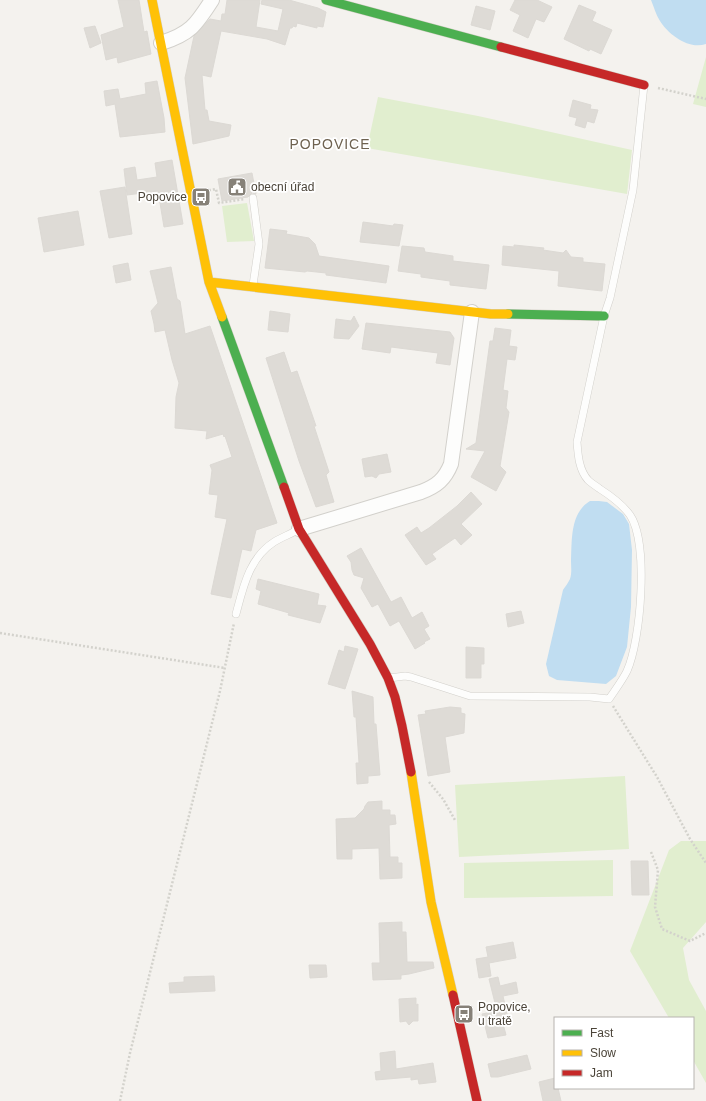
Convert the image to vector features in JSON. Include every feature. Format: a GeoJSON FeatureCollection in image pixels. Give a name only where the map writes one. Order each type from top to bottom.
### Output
{"type":"FeatureCollection","features":[{"type":"Feature","properties":{"kind":"street"},"geometry":{"type":"LineString","coordinates":[[152,0],[209,282],[299,529],[370,644],[388,678],[395,697],[411,775],[425,870],[438,935],[477,1101]]}},
{"type":"Feature","properties":{"kind":"street"},"geometry":{"type":"LineString","coordinates":[[161,43],[186,33],[202,15],[212,0]]}},
{"type":"Feature","properties":{"kind":"street"},"geometry":{"type":"LineString","coordinates":[[326,0],[644,85]]}},
{"type":"Feature","properties":{"kind":"street"},"geometry":{"type":"LineString","coordinates":[[209,282],[491,314],[604,316]]}},
{"type":"Feature","properties":{"kind":"street"},"geometry":{"type":"LineString","coordinates":[[299,529],[421,492],[434,487],[443,480],[449,470],[453,457],[472,312]]}},
{"type":"Feature","properties":{"kind":"lane"},"geometry":{"type":"LineString","coordinates":[[388,678],[405,676],[411,677],[470,696],[590,697],[609,699],[627,671],[636,639],[640,589],[640,546],[636,527],[630,514],[615,499],[588,480],[579,463],[577,442],[633,190],[644,85]]}},
{"type":"Feature","properties":{"kind":"lane"},"geometry":{"type":"LineString","coordinates":[[253,198],[259,244],[253,287]]}},
{"type":"Feature","properties":{"kind":"lane"},"geometry":{"type":"LineString","coordinates":[[236,614],[244,582],[251,567],[262,553],[273,543],[299,529]]}},
{"type":"Feature","properties":{"kind":"path"},"geometry":{"type":"LineString","coordinates":[[644,85],[706,99]]}},
{"type":"Feature","properties":{"kind":"path"},"geometry":{"type":"LineString","coordinates":[[203,191],[216,189],[219,203],[253,198]]}},
{"type":"Feature","properties":{"kind":"path"},"geometry":{"type":"LineString","coordinates":[[120,1101],[130,1053],[225,668],[236,614]]}},
{"type":"Feature","properties":{"kind":"path"},"geometry":{"type":"LineString","coordinates":[[0,633],[225,668]]}},
{"type":"Feature","properties":{"kind":"path"},"geometry":{"type":"LineString","coordinates":[[609,699],[634,739],[690,839],[706,862]]}},
{"type":"Feature","properties":{"kind":"path"},"geometry":{"type":"LineString","coordinates":[[425,785],[425,779],[443,799],[455,820]]}},
{"type":"Feature","properties":{"kind":"path"},"geometry":{"type":"LineString","coordinates":[[651,852],[658,870],[656,907],[662,929],[690,941],[706,932]]}},
{"type":"Feature","properties":{"kind":"green space"},"geometry":{"type":"Polygon","coordinates":[[[706,57],[706,107],[693,104],[706,57]]]}},
{"type":"Feature","properties":{"kind":"green space"},"geometry":{"type":"Polygon","coordinates":[[[378,97],[478,116],[632,150],[627,194],[367,148],[378,97]]]}},
{"type":"Feature","properties":{"kind":"green space"},"geometry":{"type":"Polygon","coordinates":[[[247,203],[254,241],[227,242],[222,206],[247,203]]]}},
{"type":"Feature","properties":{"kind":"green space"},"geometry":{"type":"Polygon","coordinates":[[[625,776],[629,849],[459,857],[455,785],[625,776]]]}},
{"type":"Feature","properties":{"kind":"green space"},"geometry":{"type":"Polygon","coordinates":[[[681,841],[706,841],[706,922],[683,948],[689,980],[706,1011],[706,1083],[694,1062],[694,1017],[668,1017],[630,951],[669,850],[681,841]]]}},
{"type":"Feature","properties":{"kind":"green space"},"geometry":{"type":"Polygon","coordinates":[[[613,860],[613,896],[464,898],[464,863],[613,860]]]}},
{"type":"Feature","properties":{"kind":"water"},"geometry":{"type":"Polygon","coordinates":[[[651,0],[706,0],[706,44],[693,45],[674,36],[660,21],[651,0]]]}},
{"type":"Feature","properties":{"kind":"water"},"geometry":{"type":"Polygon","coordinates":[[[590,501],[607,502],[623,514],[629,524],[632,550],[631,607],[627,647],[616,676],[606,684],[557,680],[549,676],[546,664],[563,590],[571,577],[572,536],[575,520],[583,506],[590,501]]]}},
{"type":"Feature","properties":{"kind":"building"},"geometry":{"type":"Polygon","coordinates":[[[118,0],[139,0],[144,32],[147,31],[151,54],[118,63],[117,57],[106,60],[101,35],[124,27],[118,0]]]}},
{"type":"Feature","properties":{"kind":"building"},"geometry":{"type":"Polygon","coordinates":[[[227,0],[260,0],[256,27],[278,31],[283,9],[261,4],[262,0],[289,0],[318,8],[326,12],[323,27],[317,26],[317,28],[297,23],[296,27],[293,26],[290,28],[285,45],[267,39],[221,31],[211,77],[202,75],[205,110],[207,110],[209,121],[231,125],[229,136],[193,144],[185,78],[194,36],[210,19],[221,21],[222,14],[225,14],[227,0]]]}},
{"type":"Feature","properties":{"kind":"building"},"geometry":{"type":"Polygon","coordinates":[[[515,0],[537,0],[552,7],[544,22],[536,19],[528,38],[513,31],[520,15],[510,10],[515,0]]]}},
{"type":"Feature","properties":{"kind":"building"},"geometry":{"type":"Polygon","coordinates":[[[579,5],[596,12],[592,21],[612,30],[601,54],[590,49],[589,51],[564,39],[579,5]]]}},
{"type":"Feature","properties":{"kind":"building"},"geometry":{"type":"Polygon","coordinates":[[[476,6],[495,11],[490,30],[471,25],[476,6]]]}},
{"type":"Feature","properties":{"kind":"building"},"geometry":{"type":"Polygon","coordinates":[[[95,26],[101,43],[90,48],[84,28],[95,26]]]}},
{"type":"Feature","properties":{"kind":"building"},"geometry":{"type":"Polygon","coordinates":[[[157,81],[165,132],[120,137],[115,104],[106,106],[104,91],[118,89],[120,99],[146,94],[145,83],[157,81]]]}},
{"type":"Feature","properties":{"kind":"building"},"geometry":{"type":"Polygon","coordinates":[[[573,100],[591,105],[590,109],[598,110],[594,123],[587,121],[585,128],[575,125],[577,118],[569,116],[573,100]]]}},
{"type":"Feature","properties":{"kind":"building"},"geometry":{"type":"Polygon","coordinates":[[[172,160],[183,224],[164,227],[158,191],[127,195],[124,169],[135,167],[137,180],[157,177],[155,163],[172,160]]]}},
{"type":"Feature","properties":{"kind":"building","name":"obecní úřad"},"geometry":{"type":"Polygon","coordinates":[[[252,173],[256,194],[252,193],[248,197],[222,201],[218,179],[252,173]]]}},
{"type":"Feature","properties":{"kind":"building"},"geometry":{"type":"Polygon","coordinates":[[[125,187],[132,234],[109,238],[100,191],[125,187]]]}},
{"type":"Feature","properties":{"kind":"building"},"geometry":{"type":"Polygon","coordinates":[[[78,211],[84,245],[44,252],[38,218],[78,211]]]}},
{"type":"Feature","properties":{"kind":"building"},"geometry":{"type":"Polygon","coordinates":[[[363,222],[393,226],[394,224],[403,225],[399,246],[360,242],[363,222]]]}},
{"type":"Feature","properties":{"kind":"building"},"geometry":{"type":"Polygon","coordinates":[[[270,229],[287,231],[286,234],[309,238],[315,244],[319,256],[389,266],[386,283],[326,275],[326,273],[265,268],[270,229]]]}},
{"type":"Feature","properties":{"kind":"building"},"geometry":{"type":"Polygon","coordinates":[[[514,245],[544,248],[543,250],[563,253],[566,250],[571,257],[583,258],[583,262],[605,264],[602,291],[558,286],[559,271],[502,265],[503,246],[514,247],[514,245]]]}},
{"type":"Feature","properties":{"kind":"building"},"geometry":{"type":"Polygon","coordinates":[[[402,246],[424,248],[425,252],[453,256],[453,261],[489,265],[486,289],[450,285],[450,281],[421,277],[421,274],[398,271],[402,246]]]}},
{"type":"Feature","properties":{"kind":"building"},"geometry":{"type":"Polygon","coordinates":[[[128,263],[131,280],[116,283],[113,266],[128,263]]]}},
{"type":"Feature","properties":{"kind":"building"},"geometry":{"type":"Polygon","coordinates":[[[171,267],[177,299],[180,301],[185,334],[210,326],[277,523],[256,530],[251,551],[242,549],[231,598],[211,594],[227,519],[215,517],[218,495],[209,494],[212,470],[210,465],[232,457],[223,434],[206,439],[207,431],[175,428],[176,397],[179,383],[165,330],[155,332],[151,311],[158,303],[150,271],[171,267]]]}},
{"type":"Feature","properties":{"kind":"building"},"geometry":{"type":"Polygon","coordinates":[[[270,311],[290,314],[288,332],[268,330],[270,311]]]}},
{"type":"Feature","properties":{"kind":"building"},"geometry":{"type":"Polygon","coordinates":[[[354,316],[359,326],[349,339],[334,338],[336,319],[351,321],[354,316]]]}},
{"type":"Feature","properties":{"kind":"building"},"geometry":{"type":"Polygon","coordinates":[[[366,323],[450,332],[454,338],[450,365],[436,363],[438,353],[391,347],[390,353],[362,349],[366,323]]]}},
{"type":"Feature","properties":{"kind":"building"},"geometry":{"type":"Polygon","coordinates":[[[495,328],[511,330],[509,346],[517,347],[515,360],[507,359],[503,390],[508,391],[506,408],[509,412],[500,466],[506,472],[496,491],[471,477],[485,451],[466,449],[476,443],[490,341],[493,341],[495,328]]]}},
{"type":"Feature","properties":{"kind":"building"},"geometry":{"type":"Polygon","coordinates":[[[284,352],[291,373],[297,371],[316,426],[314,426],[329,472],[326,475],[334,502],[316,507],[299,461],[266,358],[284,352]]]}},
{"type":"Feature","properties":{"kind":"building"},"geometry":{"type":"Polygon","coordinates":[[[387,454],[391,472],[379,474],[376,478],[372,476],[365,477],[362,459],[387,454]]]}},
{"type":"Feature","properties":{"kind":"building"},"geometry":{"type":"Polygon","coordinates":[[[471,492],[482,504],[461,524],[472,535],[461,545],[455,538],[432,554],[436,559],[426,565],[405,535],[417,527],[421,533],[429,528],[457,506],[471,492]]]}},
{"type":"Feature","properties":{"kind":"building"},"geometry":{"type":"Polygon","coordinates":[[[361,548],[391,602],[401,597],[412,618],[422,612],[429,626],[424,629],[430,639],[424,642],[425,643],[415,649],[399,621],[390,626],[378,604],[372,607],[361,588],[364,578],[354,575],[351,562],[347,556],[361,548]]]}},
{"type":"Feature","properties":{"kind":"building"},"geometry":{"type":"Polygon","coordinates":[[[258,579],[319,594],[317,605],[326,606],[320,623],[288,615],[289,613],[258,604],[261,591],[256,589],[258,579]]]}},
{"type":"Feature","properties":{"kind":"building"},"geometry":{"type":"Polygon","coordinates":[[[521,611],[524,623],[508,627],[506,614],[521,611]]]}},
{"type":"Feature","properties":{"kind":"building"},"geometry":{"type":"Polygon","coordinates":[[[345,646],[358,649],[345,689],[328,684],[339,650],[344,652],[345,646]]]}},
{"type":"Feature","properties":{"kind":"building"},"geometry":{"type":"Polygon","coordinates":[[[466,647],[484,648],[484,664],[481,664],[481,678],[466,678],[466,647]]]}},
{"type":"Feature","properties":{"kind":"building"},"geometry":{"type":"Polygon","coordinates":[[[352,691],[373,697],[374,724],[376,724],[380,775],[368,776],[368,783],[357,784],[356,763],[359,763],[356,717],[354,717],[352,691]]]}},
{"type":"Feature","properties":{"kind":"building"},"geometry":{"type":"Polygon","coordinates":[[[450,707],[461,708],[461,713],[465,714],[464,733],[445,737],[450,772],[428,776],[418,715],[426,714],[425,711],[450,707]]]}},
{"type":"Feature","properties":{"kind":"building"},"geometry":{"type":"Polygon","coordinates":[[[382,801],[382,810],[390,810],[390,815],[395,815],[396,824],[389,825],[390,857],[398,857],[398,863],[402,863],[402,878],[380,879],[379,848],[352,849],[352,859],[337,859],[336,819],[355,818],[364,809],[368,802],[382,801]]]}},
{"type":"Feature","properties":{"kind":"building"},"geometry":{"type":"Polygon","coordinates":[[[631,861],[648,861],[649,895],[632,895],[631,861]]]}},
{"type":"Feature","properties":{"kind":"building"},"geometry":{"type":"Polygon","coordinates":[[[402,922],[402,932],[406,932],[407,962],[433,962],[434,968],[401,975],[401,979],[373,980],[372,963],[380,963],[379,923],[402,922]]]}},
{"type":"Feature","properties":{"kind":"building"},"geometry":{"type":"Polygon","coordinates":[[[513,942],[516,958],[489,963],[491,976],[479,978],[476,959],[488,957],[486,947],[513,942]]]}},
{"type":"Feature","properties":{"kind":"building"},"geometry":{"type":"Polygon","coordinates":[[[309,965],[326,965],[327,977],[310,978],[309,965]]]}},
{"type":"Feature","properties":{"kind":"building"},"geometry":{"type":"Polygon","coordinates":[[[214,976],[215,991],[170,993],[169,983],[184,982],[184,977],[214,976]]]}},
{"type":"Feature","properties":{"kind":"building"},"geometry":{"type":"Polygon","coordinates":[[[498,977],[500,986],[516,982],[518,993],[503,996],[508,1018],[502,1020],[506,1035],[488,1038],[482,1014],[497,1011],[489,979],[498,977]]]}},
{"type":"Feature","properties":{"kind":"building"},"geometry":{"type":"Polygon","coordinates":[[[416,998],[416,1005],[418,1004],[418,1021],[413,1021],[409,1025],[406,1021],[400,1022],[399,999],[416,998]]]}},
{"type":"Feature","properties":{"kind":"building"},"geometry":{"type":"Polygon","coordinates":[[[395,1051],[396,1069],[433,1063],[436,1082],[419,1084],[418,1079],[411,1080],[411,1077],[376,1080],[375,1072],[381,1071],[380,1053],[395,1051]]]}},
{"type":"Feature","properties":{"kind":"building"},"geometry":{"type":"Polygon","coordinates":[[[527,1055],[531,1069],[498,1077],[491,1077],[488,1064],[527,1055]]]}},
{"type":"Feature","properties":{"kind":"building"},"geometry":{"type":"Polygon","coordinates":[[[554,1078],[554,1089],[558,1089],[561,1101],[543,1101],[539,1082],[554,1078]]]}},
{"type":"Feature","properties":{"kind":"traffic: fast"},"geometry":{"type":"LineString","coordinates":[[326,0],[501,47]]}},
{"type":"Feature","properties":{"kind":"traffic: fast"},"geometry":{"type":"LineString","coordinates":[[508,314],[604,316]]}},
{"type":"Feature","properties":{"kind":"traffic: fast"},"geometry":{"type":"LineString","coordinates":[[222,317],[284,487]]}},
{"type":"Feature","properties":{"kind":"traffic: slow"},"geometry":{"type":"LineString","coordinates":[[152,0],[209,282],[222,317]]}},
{"type":"Feature","properties":{"kind":"traffic: slow"},"geometry":{"type":"LineString","coordinates":[[209,282],[491,314],[508,314]]}},
{"type":"Feature","properties":{"kind":"traffic: slow"},"geometry":{"type":"LineString","coordinates":[[411,772],[431,902],[453,995]]}},
{"type":"Feature","properties":{"kind":"traffic: jam"},"geometry":{"type":"LineString","coordinates":[[501,47],[644,85]]}},
{"type":"Feature","properties":{"kind":"traffic: jam"},"geometry":{"type":"LineString","coordinates":[[284,487],[299,529],[370,644],[388,678],[395,697],[411,772]]}},
{"type":"Feature","properties":{"kind":"traffic: jam"},"geometry":{"type":"LineString","coordinates":[[453,995],[477,1101]]}},
{"type":"Feature","properties":{"kind":"place","name":"obecní úřad"},"geometry":{"type":"Point","coordinates":[237,187]}},
{"type":"Feature","properties":{"kind":"place","name":"Popovice"},"geometry":{"type":"Point","coordinates":[201,197]}},
{"type":"Feature","properties":{"kind":"place","name":"Popovice, u tratě"},"geometry":{"type":"Point","coordinates":[464,1014]}},
{"type":"Feature","properties":{"kind":"district","name":"POPOVICE"},"geometry":{"type":"Point","coordinates":[330,144]}}]}
